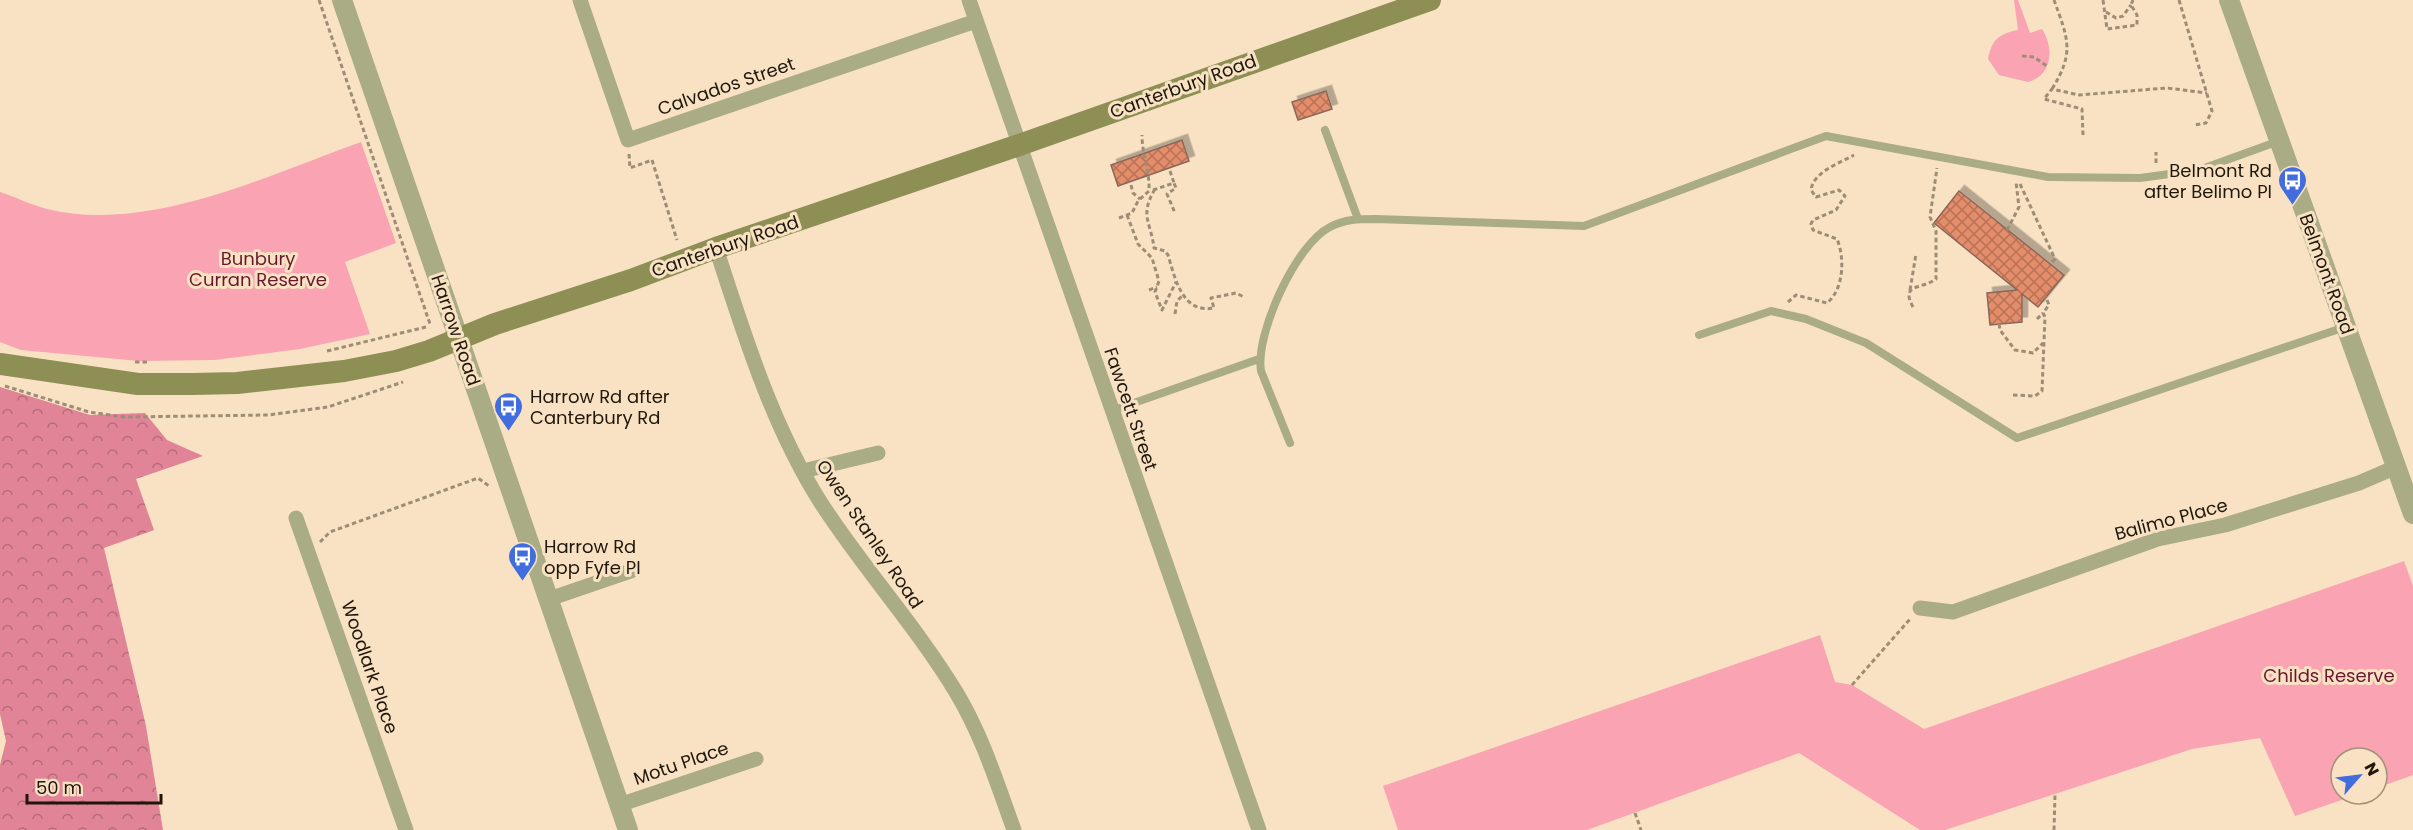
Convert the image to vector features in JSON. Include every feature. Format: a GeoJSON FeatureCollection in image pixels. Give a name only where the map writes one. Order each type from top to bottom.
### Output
{"type":"FeatureCollection","features":[{"type":"Feature","properties":{"kind":"main road","name":"Canterbury Road"},"geometry":{"type":"LineString","coordinates":[[0,364],[138,384],[237,383],[374,366],[429,351],[716,248],[1019,145],[1430,0]]}},
{"type":"Feature","properties":{"kind":"street","name":"Harrow Road"},"geometry":{"type":"LineString","coordinates":[[342,0],[628,830]]}},
{"type":"Feature","properties":{"kind":"street"},"geometry":{"type":"LineString","coordinates":[[580,0],[628,140]]}},
{"type":"Feature","properties":{"kind":"street","name":"Fawcett Street"},"geometry":{"type":"LineString","coordinates":[[969,0],[1259,830]]}},
{"type":"Feature","properties":{"kind":"street","name":"Belmont Road"},"geometry":{"type":"LineString","coordinates":[[2229,0],[2413,514]]}},
{"type":"Feature","properties":{"kind":"street","name":"Calvados Street"},"geometry":{"type":"LineString","coordinates":[[628,140],[976,21]]}},
{"type":"Feature","properties":{"kind":"street","name":"Owen Stanley Road"},"geometry":{"type":"LineString","coordinates":[[716,248],[754,361],[803,471],[821,504],[956,692],[986,752],[1014,830]]}},
{"type":"Feature","properties":{"kind":"street"},"geometry":{"type":"LineString","coordinates":[[803,471],[878,453]]}},
{"type":"Feature","properties":{"kind":"street","name":"Balimo Place"},"geometry":{"type":"LineString","coordinates":[[1920,608],[1953,612],[2158,538],[2225,525],[2359,483],[2396,467]]}},
{"type":"Feature","properties":{"kind":"street","name":"Woodlark Place"},"geometry":{"type":"LineString","coordinates":[[296,518],[406,830]]}},
{"type":"Feature","properties":{"kind":"street"},"geometry":{"type":"LineString","coordinates":[[549,599],[631,571]]}},
{"type":"Feature","properties":{"kind":"street","name":"Motu Place"},"geometry":{"type":"LineString","coordinates":[[619,805],[756,759]]}},
{"type":"Feature","properties":{"kind":"lane"},"geometry":{"type":"LineString","coordinates":[[1325,130],[1358,219]]}},
{"type":"Feature","properties":{"kind":"lane"},"geometry":{"type":"LineString","coordinates":[[1290,443],[1267,387],[1259,358],[1266,326],[1301,252],[1329,228],[1358,219],[1584,226],[1827,136],[2048,177],[2140,178],[2199,170],[2280,141]]}},
{"type":"Feature","properties":{"kind":"lane"},"geometry":{"type":"LineString","coordinates":[[1699,335],[1771,311],[1806,319],[1866,343],[2017,438],[2346,327]]}},
{"type":"Feature","properties":{"kind":"lane"},"geometry":{"type":"LineString","coordinates":[[1111,411],[1259,358]]}},
{"type":"Feature","properties":{"kind":"path"},"geometry":{"type":"LineString","coordinates":[[319,0],[428,325],[323,351]]}},
{"type":"Feature","properties":{"kind":"path"},"geometry":{"type":"LineString","coordinates":[[2054,0],[2068,40],[2069,54],[2065,67],[2044,99],[2082,109],[2083,135]]}},
{"type":"Feature","properties":{"kind":"path"},"geometry":{"type":"LineString","coordinates":[[2103,0],[2107,29],[2131,27],[2138,22],[2132,2]]}},
{"type":"Feature","properties":{"kind":"path"},"geometry":{"type":"LineString","coordinates":[[2179,0],[2212,111],[2206,123],[2194,125]]}},
{"type":"Feature","properties":{"kind":"path"},"geometry":{"type":"LineString","coordinates":[[2104,9],[2116,18],[2123,16],[2132,2]]}},
{"type":"Feature","properties":{"kind":"path"},"geometry":{"type":"LineString","coordinates":[[2022,56],[2034,57],[2047,66]]}},
{"type":"Feature","properties":{"kind":"path"},"geometry":{"type":"LineString","coordinates":[[2052,89],[2079,95],[2168,88],[2207,93]]}},
{"type":"Feature","properties":{"kind":"path"},"geometry":{"type":"LineString","coordinates":[[1142,135],[1142,151],[1150,174],[1149,191]]}},
{"type":"Feature","properties":{"kind":"path"},"geometry":{"type":"LineString","coordinates":[[628,140],[630,168],[652,160],[677,240]]}},
{"type":"Feature","properties":{"kind":"path"},"geometry":{"type":"LineString","coordinates":[[1784,314],[1789,298],[1796,295],[1827,303],[1834,296],[1843,264],[1839,244],[1831,235],[1813,230],[1811,224],[1818,217],[1836,210],[1845,196],[1839,190],[1816,196],[1811,190],[1811,185],[1824,172],[1871,145]]}},
{"type":"Feature","properties":{"kind":"path"},"geometry":{"type":"LineString","coordinates":[[1910,292],[1936,279],[1937,237],[1930,217],[1939,157]]}},
{"type":"Feature","properties":{"kind":"path"},"geometry":{"type":"LineString","coordinates":[[1170,171],[1176,188],[1167,194],[1175,213]]}},
{"type":"Feature","properties":{"kind":"path"},"geometry":{"type":"LineString","coordinates":[[2007,230],[2018,215],[2019,207],[2014,171]]}},
{"type":"Feature","properties":{"kind":"path"},"geometry":{"type":"LineString","coordinates":[[2014,171],[2055,259],[2050,264]]}},
{"type":"Feature","properties":{"kind":"path"},"geometry":{"type":"LineString","coordinates":[[1119,218],[1134,211],[1140,199],[1149,191],[1174,183]]}},
{"type":"Feature","properties":{"kind":"path"},"geometry":{"type":"LineString","coordinates":[[1131,185],[1133,193],[1140,199]]}},
{"type":"Feature","properties":{"kind":"path"},"geometry":{"type":"LineString","coordinates":[[1155,189],[1147,202],[1146,223],[1154,246],[1168,255],[1182,296],[1202,308],[1212,309],[1211,298],[1236,293],[1244,297]]}},
{"type":"Feature","properties":{"kind":"path"},"geometry":{"type":"LineString","coordinates":[[1127,215],[1131,234],[1152,258],[1159,287]]}},
{"type":"Feature","properties":{"kind":"path"},"geometry":{"type":"LineString","coordinates":[[1144,249],[1154,246]]}},
{"type":"Feature","properties":{"kind":"path"},"geometry":{"type":"LineString","coordinates":[[1913,307],[1908,297],[1916,254]]}},
{"type":"Feature","properties":{"kind":"path"},"geometry":{"type":"LineString","coordinates":[[1159,287],[1155,292],[1162,310],[1176,282]]}},
{"type":"Feature","properties":{"kind":"path"},"geometry":{"type":"LineString","coordinates":[[1149,290],[1159,287]]}},
{"type":"Feature","properties":{"kind":"path"},"geometry":{"type":"LineString","coordinates":[[1175,314],[1177,301],[1182,296]]}},
{"type":"Feature","properties":{"kind":"path"},"geometry":{"type":"LineString","coordinates":[[2037,319],[2049,305],[2046,297]]}},
{"type":"Feature","properties":{"kind":"path"},"geometry":{"type":"LineString","coordinates":[[2013,395],[2035,396],[2042,391],[2043,313]]}},
{"type":"Feature","properties":{"kind":"path"},"geometry":{"type":"LineString","coordinates":[[1999,324],[2015,350],[2033,353],[2044,341]]}},
{"type":"Feature","properties":{"kind":"path"},"geometry":{"type":"LineString","coordinates":[[132,361],[152,362]]}},
{"type":"Feature","properties":{"kind":"path"},"geometry":{"type":"LineString","coordinates":[[310,554],[330,532],[478,478],[489,486],[507,480]]}},
{"type":"Feature","properties":{"kind":"path"},"geometry":{"type":"LineString","coordinates":[[1852,686],[1920,608]]}},
{"type":"Feature","properties":{"kind":"path"},"geometry":{"type":"LineString","coordinates":[[2054,830],[2055,795]]}},
{"type":"Feature","properties":{"kind":"path"},"geometry":{"type":"LineString","coordinates":[[1635,813],[1641,830]]}},
{"type":"Feature","properties":{"kind":"green space"},"geometry":{"type":"Polygon","coordinates":[[[2014,0],[2018,0],[2030,33],[2042,29],[2048,44],[2047,67],[2036,78],[2028,82],[1999,75],[1988,59],[1997,39],[2018,30],[2014,0]]]}},
{"type":"Feature","properties":{"kind":"green space","name":"Bunbury Curran Reserve"},"geometry":{"type":"Polygon","coordinates":[[[361,142],[396,243],[345,262],[370,334],[300,349],[214,360],[139,361],[21,350],[0,342],[0,192],[47,209],[86,215],[126,214],[207,197],[361,142]]]}},
{"type":"Feature","properties":{"kind":"green space"},"geometry":{"type":"Polygon","coordinates":[[[0,387],[90,415],[145,413],[167,440],[203,456],[136,479],[154,530],[104,548],[146,726],[163,830],[0,830],[0,765],[6,741],[0,714],[0,387]]]}},
{"type":"Feature","properties":{"kind":"green space","name":"Childs Reserve"},"geometry":{"type":"Polygon","coordinates":[[[2404,561],[2413,586],[2413,775],[2389,784],[2389,746],[2329,746],[2329,804],[2295,816],[2260,738],[2192,749],[1945,830],[1920,830],[1799,753],[1587,830],[1398,830],[1383,786],[1820,635],[1835,682],[1852,685],[1924,729],[2404,561]]]}},
{"type":"Feature","properties":{"kind":"building"},"geometry":{"type":"Polygon","coordinates":[[[1326,91],[1332,109],[1298,120],[1292,102],[1326,91]]]}},
{"type":"Feature","properties":{"kind":"building"},"geometry":{"type":"Polygon","coordinates":[[[1182,140],[1189,161],[1118,186],[1111,165],[1182,140]]]}},
{"type":"Feature","properties":{"kind":"building"},"geometry":{"type":"Polygon","coordinates":[[[1959,191],[2064,275],[2038,307],[2022,294],[2022,322],[1990,325],[1987,293],[2017,290],[1934,223],[1959,191]]]}},
{"type":"Feature","properties":{"kind":"place","name":"Belmont Rd after Belimo Pl"},"geometry":{"type":"Point","coordinates":[2293,206]}},
{"type":"Feature","properties":{"kind":"place","name":"Harrow Rd after Canterbury Rd"},"geometry":{"type":"Point","coordinates":[509,432]}},
{"type":"Feature","properties":{"kind":"place","name":"Harrow Rd opp Fyfe Pl"},"geometry":{"type":"Point","coordinates":[523,582]}}]}
